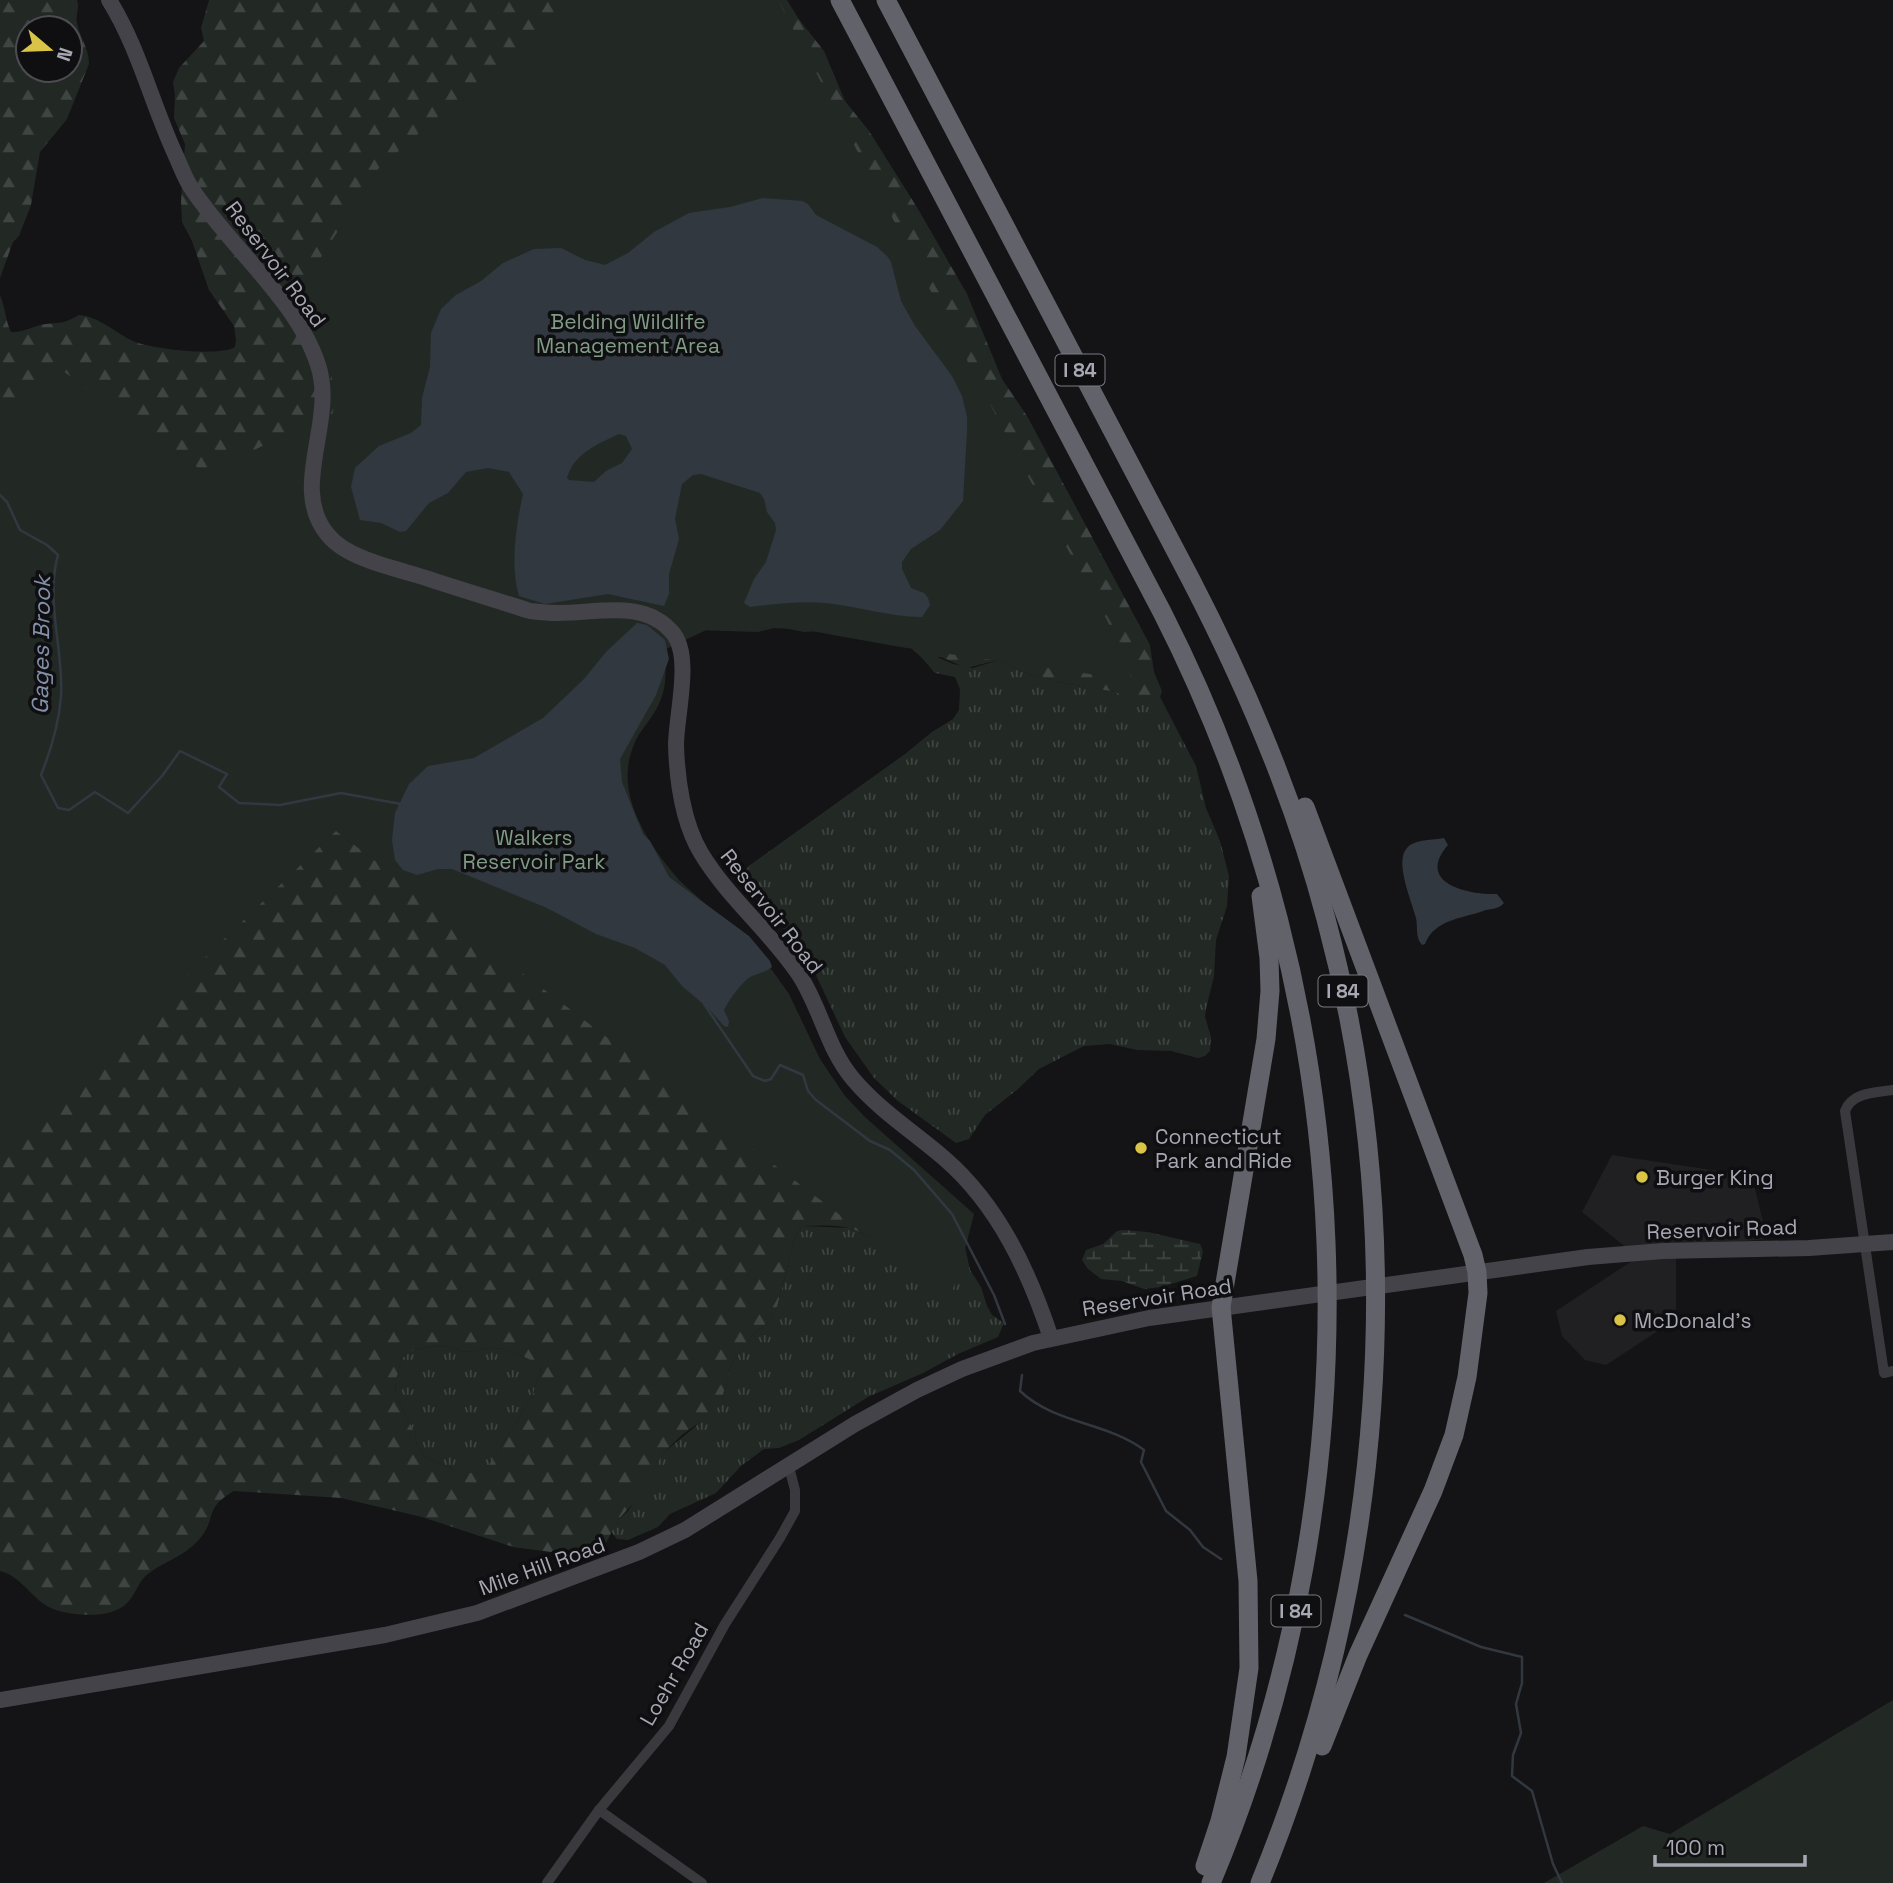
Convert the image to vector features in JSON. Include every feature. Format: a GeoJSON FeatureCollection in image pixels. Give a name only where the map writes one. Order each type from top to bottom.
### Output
{"type":"FeatureCollection","features":[{"type":"Feature","properties":{"kind":"highway","name":"I 84"},"geometry":{"type":"LineString","coordinates":[[841,0],[1173,633],[1215,725],[1254,834],[1288,954],[1306,1040],[1319,1128],[1328,1255],[1324,1414],[1317,1485],[1293,1623],[1254,1768],[1211,1883]]}},
{"type":"Feature","properties":{"kind":"highway","name":"I 84"},"geometry":{"type":"LineString","coordinates":[[886,0],[1210,616],[1268,744],[1313,872],[1342,985],[1362,1101],[1370,1176],[1376,1322],[1369,1444],[1357,1546],[1325,1694],[1285,1819],[1261,1883]]}},
{"type":"Feature","properties":{"kind":"highway"},"geometry":{"type":"LineString","coordinates":[[1268,744],[1286,764],[1297,787],[1460,1220],[1477,1272],[1478,1293],[1467,1377],[1449,1451],[1357,1655],[1308,1787],[1285,1819]]}},
{"type":"Feature","properties":{"kind":"highway"},"geometry":{"type":"LineString","coordinates":[[1199,1883],[1220,1821],[1236,1757],[1246,1698],[1250,1643],[1248,1581],[1221,1307],[1260,1077],[1269,1007],[1268,943],[1264,907],[1253,863],[1254,834]]}},
{"type":"Feature","properties":{"kind":"main road","name":"Reservoir Road"},"geometry":{"type":"LineString","coordinates":[[109,0],[121,19],[165,133],[191,188],[310,342],[320,369],[323,412],[310,483],[313,507],[327,534],[345,550],[376,562],[530,611],[556,613],[623,610],[653,618],[671,629],[681,649],[682,664],[677,766],[688,819],[700,851],[800,977],[851,1077],[881,1108],[962,1174],[990,1211],[1016,1248],[1037,1296],[1051,1338],[1126,1321],[1221,1307],[1629,1254],[1893,1242]]}},
{"type":"Feature","properties":{"kind":"main road","name":"Mile Hill Road"},"geometry":{"type":"LineString","coordinates":[[0,1700],[385,1635],[477,1613],[639,1552],[685,1530],[855,1424],[917,1390],[991,1357],[1051,1338]]}},
{"type":"Feature","properties":{"kind":"street"},"geometry":{"type":"LineString","coordinates":[[1889,1372],[1863,1245],[1845,1111],[1848,1102],[1859,1096],[1893,1090]]}},
{"type":"Feature","properties":{"kind":"street","name":"Loehr Road"},"geometry":{"type":"LineString","coordinates":[[547,1883],[598,1810],[669,1726],[725,1624],[780,1538],[794,1511],[795,1490],[789,1467]]}},
{"type":"Feature","properties":{"kind":"street"},"geometry":{"type":"LineString","coordinates":[[598,1810],[702,1883]]}},
{"type":"Feature","properties":{"kind":"shaded area"},"geometry":{"type":"Polygon","coordinates":[[[763,198],[802,201],[808,204],[816,215],[877,247],[891,262],[901,301],[915,326],[952,376],[962,396],[967,417],[963,501],[940,530],[911,549],[902,562],[902,569],[911,588],[924,593],[928,598],[930,605],[922,617],[825,603],[750,607],[744,603],[754,579],[766,562],[776,530],[775,523],[767,512],[760,493],[701,474],[693,475],[682,484],[675,519],[679,539],[669,574],[669,594],[664,606],[608,594],[545,604],[519,596],[514,559],[523,494],[509,472],[488,468],[466,472],[448,493],[429,503],[406,531],[400,532],[381,523],[360,520],[351,487],[355,468],[379,446],[411,433],[421,425],[422,398],[430,367],[431,333],[441,309],[456,295],[481,281],[503,263],[534,249],[561,248],[585,260],[605,265],[628,253],[654,232],[689,213],[730,207],[763,198]],[[619,434],[588,450],[575,462],[567,478],[594,482],[606,471],[622,463],[632,449],[626,436],[619,434]]]}},
{"type":"Feature","properties":{"kind":"shaded area"},"geometry":{"type":"Polygon","coordinates":[[[637,623],[647,625],[665,640],[669,659],[656,695],[620,759],[622,782],[643,834],[650,841],[669,877],[749,936],[772,967],[750,977],[735,992],[724,1010],[729,1021],[728,1027],[682,986],[665,965],[635,948],[596,934],[547,908],[452,869],[438,869],[417,875],[403,870],[395,860],[392,840],[395,813],[409,784],[428,766],[474,758],[543,718],[637,623]]]}},
{"type":"Feature","properties":{"kind":"shaded area"},"geometry":{"type":"Polygon","coordinates":[[[1444,838],[1448,845],[1439,858],[1438,869],[1441,877],[1460,889],[1497,894],[1504,903],[1497,908],[1442,925],[1435,929],[1422,945],[1418,939],[1416,918],[1405,882],[1403,854],[1414,843],[1444,838]]]}},
{"type":"Feature","properties":{"kind":"shaded area"},"geometry":{"type":"Polygon","coordinates":[[[1612,1155],[1752,1176],[1767,1239],[1676,1248],[1676,1310],[1661,1329],[1606,1365],[1585,1360],[1562,1336],[1556,1311],[1638,1257],[1582,1212],[1612,1155]]]}},
{"type":"Feature","properties":{"kind":"green space"},"geometry":{"type":"Polygon","coordinates":[[[0,0],[77,0],[77,14],[14,14],[14,84],[81,84],[67,119],[40,152],[31,205],[19,236],[13,242],[0,278],[0,0]]]}},
{"type":"Feature","properties":{"kind":"green space"},"geometry":{"type":"Polygon","coordinates":[[[209,0],[667,0],[674,58],[683,69],[697,66],[719,48],[732,42],[741,31],[745,18],[734,0],[787,0],[824,51],[845,101],[869,131],[967,294],[1002,379],[1027,416],[1150,645],[1154,672],[1162,691],[1155,701],[1141,703],[1116,692],[1063,683],[1023,672],[999,660],[966,668],[941,657],[922,658],[907,644],[878,634],[831,630],[804,632],[778,627],[758,632],[695,630],[664,606],[669,594],[669,574],[679,539],[675,519],[680,491],[687,479],[693,475],[707,475],[760,493],[767,512],[775,523],[776,530],[766,562],[754,579],[744,603],[750,607],[825,603],[922,617],[930,606],[928,599],[911,587],[903,572],[902,563],[915,546],[955,515],[961,505],[964,492],[966,429],[963,400],[951,373],[901,301],[893,266],[887,256],[864,238],[819,217],[802,202],[761,197],[732,207],[690,213],[662,227],[618,259],[605,265],[585,260],[561,248],[534,249],[503,263],[481,281],[456,295],[441,308],[431,333],[430,367],[422,398],[421,425],[380,447],[358,466],[351,480],[352,496],[360,520],[381,523],[400,532],[406,531],[429,503],[448,493],[466,472],[488,468],[508,472],[523,494],[515,568],[520,612],[551,626],[600,617],[634,624],[584,679],[543,718],[474,758],[434,764],[417,774],[402,795],[395,813],[392,840],[395,860],[403,870],[417,875],[438,869],[452,869],[484,881],[547,908],[596,934],[635,948],[665,965],[682,986],[724,1026],[733,1059],[745,1084],[757,1101],[769,1109],[819,1176],[830,1184],[863,1193],[886,1206],[925,1214],[938,1229],[964,1240],[962,1266],[955,1269],[941,1268],[909,1247],[872,1238],[846,1227],[802,1226],[795,1237],[777,1307],[771,1319],[751,1337],[735,1358],[716,1411],[683,1434],[664,1452],[636,1500],[618,1520],[606,1543],[596,1553],[569,1556],[513,1547],[422,1517],[341,1498],[234,1491],[218,1503],[201,1537],[183,1553],[145,1576],[127,1603],[112,1612],[83,1615],[48,1607],[16,1579],[0,1571],[0,295],[11,332],[63,322],[79,315],[100,322],[133,341],[154,347],[201,352],[235,347],[234,326],[209,290],[192,241],[182,222],[185,144],[174,118],[173,82],[179,68],[204,41],[201,28],[209,0]],[[441,1345],[414,1350],[403,1357],[395,1382],[396,1396],[415,1433],[417,1446],[425,1457],[462,1473],[476,1473],[489,1465],[532,1397],[541,1369],[531,1360],[506,1349],[466,1352],[441,1345]]]}},
{"type":"Feature","properties":{"kind":"green space","name":"Belding Wildlife Management Area"},"geometry":{"type":"Polygon","coordinates":[[[572,0],[778,0],[1041,501],[1108,622],[1132,680],[900,647],[800,629],[715,626],[664,650],[664,690],[652,716],[636,740],[629,759],[630,797],[636,815],[667,865],[679,880],[762,956],[789,994],[820,1059],[845,1096],[974,1214],[959,1273],[949,1298],[336,831],[0,1155],[0,411],[56,366],[205,473],[333,413],[333,381],[325,352],[294,299],[378,169],[572,0]]]}},
{"type":"Feature","properties":{"kind":"green space"},"geometry":{"type":"Polygon","coordinates":[[[84,42],[88,53],[89,64],[84,76],[84,42]]]}},
{"type":"Feature","properties":{"kind":"green space"},"geometry":{"type":"Polygon","coordinates":[[[935,656],[953,664],[973,668],[999,660],[1023,672],[1063,683],[1117,692],[1128,699],[1155,701],[1160,697],[1196,766],[1206,808],[1220,841],[1229,876],[1227,906],[1216,940],[1214,976],[1206,1009],[1205,1017],[1211,1037],[1210,1051],[1205,1056],[1198,1058],[1171,1051],[1137,1050],[1110,1044],[1084,1046],[1039,1069],[985,1115],[969,1139],[956,1143],[898,1101],[874,1078],[845,1037],[809,960],[768,909],[744,889],[741,876],[750,865],[953,719],[959,710],[960,689],[955,677],[935,673],[922,658],[935,656]]]}},
{"type":"Feature","properties":{"kind":"green space"},"geometry":{"type":"Polygon","coordinates":[[[802,1226],[850,1228],[869,1237],[896,1241],[961,1260],[965,1247],[970,1270],[981,1287],[987,1306],[992,1315],[1004,1323],[998,1337],[868,1397],[799,1440],[779,1448],[764,1449],[741,1466],[716,1493],[670,1514],[658,1527],[628,1540],[617,1539],[611,1532],[618,1520],[628,1511],[664,1452],[695,1427],[722,1399],[735,1358],[751,1337],[771,1319],[777,1307],[795,1237],[802,1226]]]}},
{"type":"Feature","properties":{"kind":"green space"},"geometry":{"type":"Polygon","coordinates":[[[1117,1231],[1148,1232],[1200,1244],[1203,1251],[1197,1276],[1161,1287],[1144,1289],[1122,1281],[1101,1279],[1088,1269],[1082,1260],[1086,1250],[1103,1244],[1117,1231]]]}},
{"type":"Feature","properties":{"kind":"green space"},"geometry":{"type":"Polygon","coordinates":[[[441,1345],[466,1352],[506,1349],[531,1360],[541,1369],[532,1397],[489,1465],[476,1473],[462,1473],[425,1457],[417,1446],[415,1433],[396,1396],[395,1381],[403,1357],[414,1350],[441,1345]]]}},
{"type":"Feature","properties":{"kind":"green space"},"geometry":{"type":"Polygon","coordinates":[[[1893,1700],[1893,1883],[1544,1883],[1643,1826],[1670,1834],[1893,1700]]]}},
{"type":"Feature","properties":{"kind":"waterway","name":"Gages Brook"},"geometry":{"type":"LineString","coordinates":[[0,495],[7,502],[20,530],[47,545],[58,555],[53,590],[61,696],[54,737],[41,775],[58,808],[69,810],[95,792],[128,813],[162,776],[180,751],[227,774],[219,787],[239,803],[280,805],[341,793],[401,804]]}},
{"type":"Feature","properties":{"kind":"waterway","name":"Gages Brook"},"geometry":{"type":"LineString","coordinates":[[704,1004],[753,1076],[765,1081],[771,1079],[780,1065],[803,1075],[808,1091],[816,1100],[870,1141],[890,1150],[914,1170],[952,1214],[994,1295],[1005,1324]]}},
{"type":"Feature","properties":{"kind":"waterway","name":"Gages Brook"},"geometry":{"type":"LineString","coordinates":[[1022,1375],[1020,1391],[1034,1402],[1065,1417],[1114,1434],[1144,1450],[1141,1462],[1166,1511],[1190,1530],[1203,1547],[1221,1559]]}},
{"type":"Feature","properties":{"kind":"waterway","name":"Gages Brook"},"geometry":{"type":"LineString","coordinates":[[1405,1615],[1481,1647],[1522,1657],[1522,1683],[1516,1704],[1521,1733],[1513,1755],[1512,1776],[1532,1791],[1553,1864],[1562,1883]]}},
{"type":"Feature","properties":{"kind":"place","name":"Connecticut Park and Ride"},"geometry":{"type":"Point","coordinates":[1141,1148]}},
{"type":"Feature","properties":{"kind":"place","name":"Burger King"},"geometry":{"type":"Point","coordinates":[1642,1177]}},
{"type":"Feature","properties":{"kind":"place","name":"McDonald's"},"geometry":{"type":"Point","coordinates":[1620,1320]}},
{"type":"Feature","properties":{"kind":"park label","name":"Walkers Reservoir Park"},"geometry":{"type":"Point","coordinates":[534,849]}}]}
